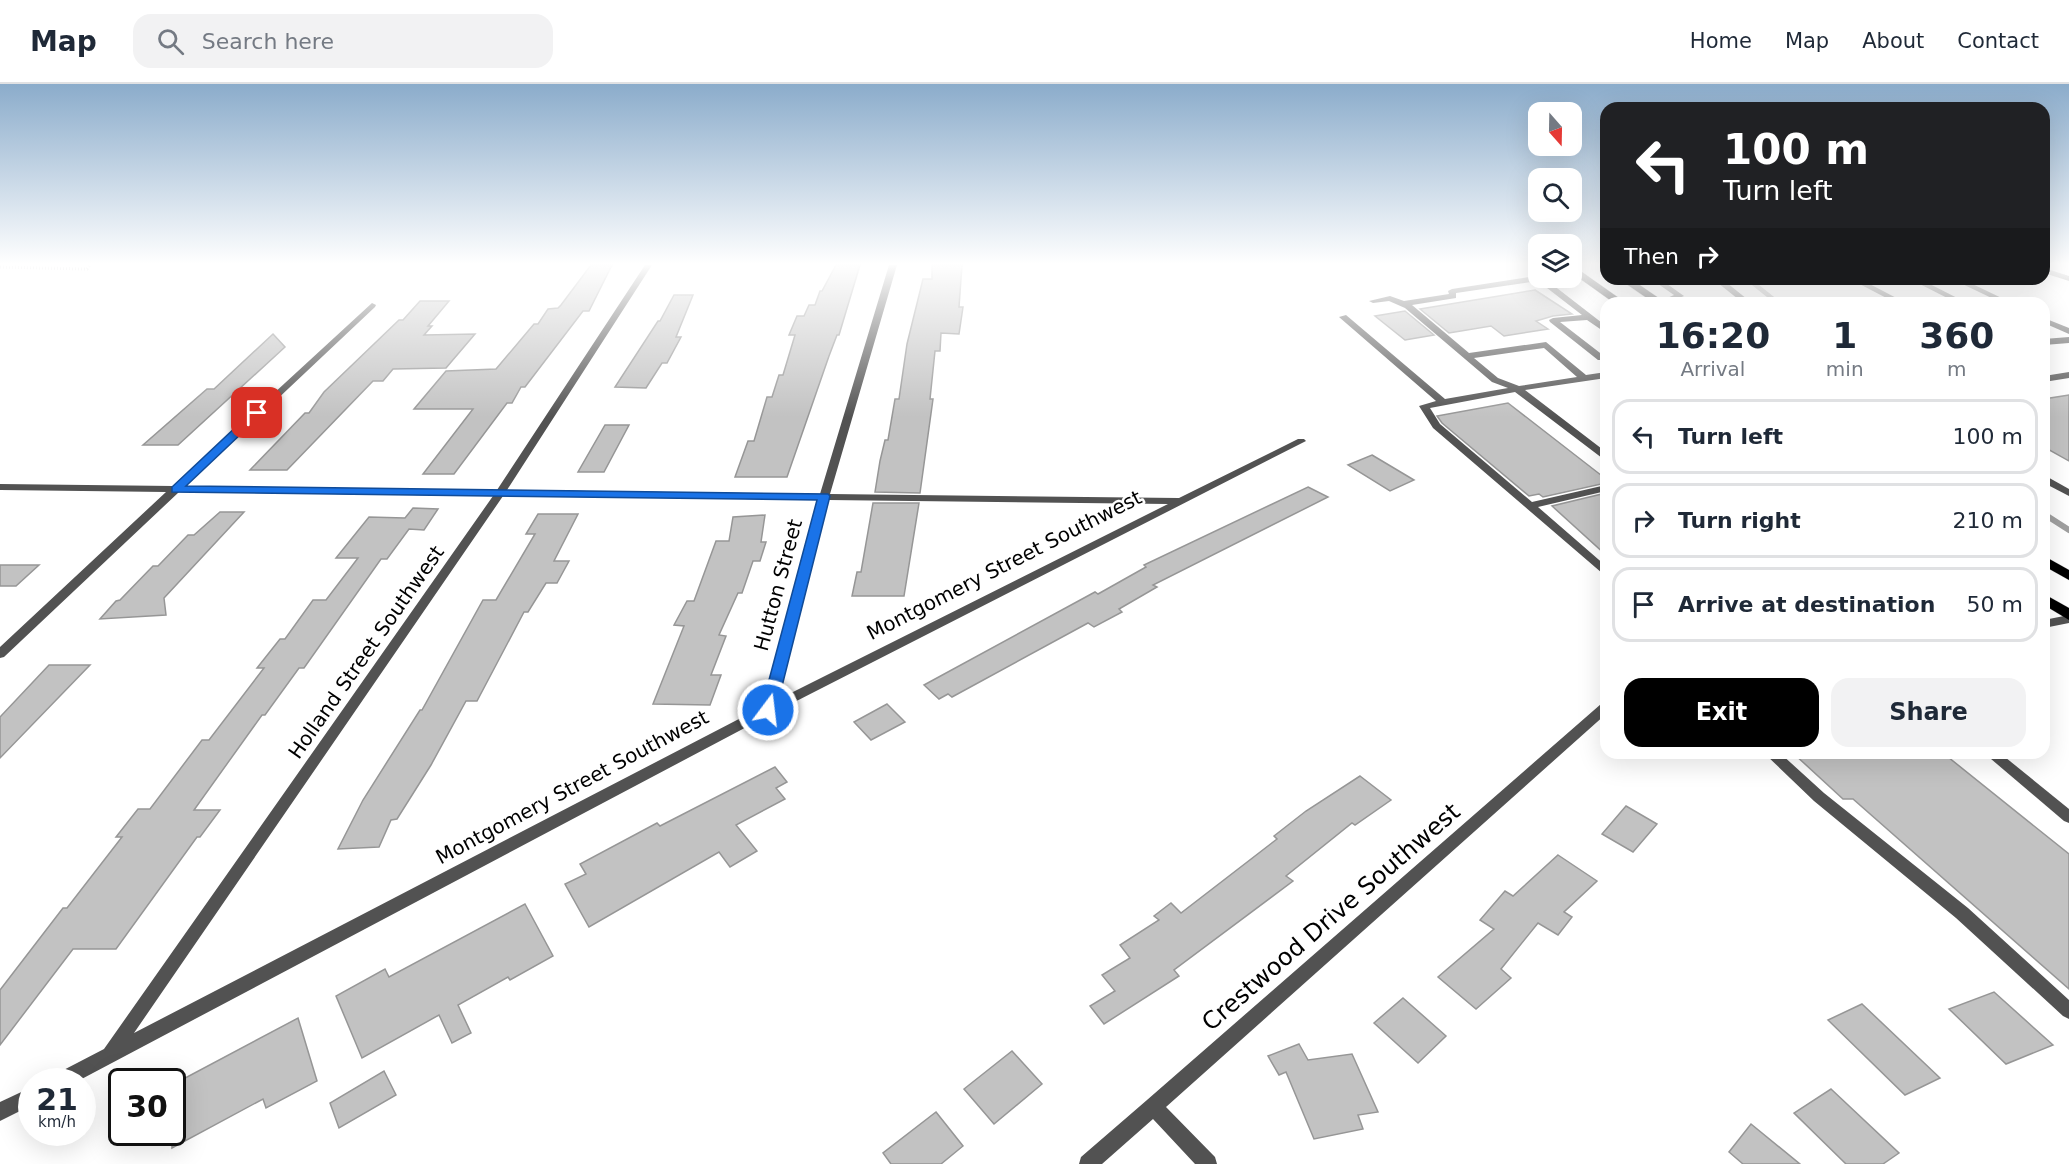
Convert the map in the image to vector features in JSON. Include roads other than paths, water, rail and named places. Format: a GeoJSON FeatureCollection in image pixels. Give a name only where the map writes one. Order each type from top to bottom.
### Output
{"type":"FeatureCollection","features":[{"type":"Feature","properties":{"kind":"main road"},"geometry":{"type":"LineString","coordinates":[[2050,564],[2069,576]]}},
{"type":"Feature","properties":{"kind":"main road"},"geometry":{"type":"LineString","coordinates":[[2050,603],[2069,617]]}},
{"type":"Feature","properties":{"kind":"street"},"geometry":{"type":"LineString","coordinates":[[0,654],[361,315]]}},
{"type":"Feature","properties":{"kind":"street","name":"Holland Street Southwest"},"geometry":{"type":"LineString","coordinates":[[108,1055],[500,493],[617,315]]}},
{"type":"Feature","properties":{"kind":"street","name":"Hutton Street"},"geometry":{"type":"LineString","coordinates":[[768,710],[824,496],[877,315]]}},
{"type":"Feature","properties":{"kind":"street"},"geometry":{"type":"LineString","coordinates":[[1417,315],[1495,380],[1517,388],[1600,451]]}},
{"type":"Feature","properties":{"kind":"street"},"geometry":{"type":"LineString","coordinates":[[1343,317],[1444,403]]}},
{"type":"Feature","properties":{"kind":"street"},"geometry":{"type":"LineString","coordinates":[[1600,325],[1589,317],[1553,320],[1600,357]]}},
{"type":"Feature","properties":{"kind":"street"},"geometry":{"type":"LineString","coordinates":[[2050,323],[2069,331]]}},
{"type":"Feature","properties":{"kind":"street"},"geometry":{"type":"LineString","coordinates":[[2050,342],[2069,340]]}},
{"type":"Feature","properties":{"kind":"street"},"geometry":{"type":"LineString","coordinates":[[1467,356],[1546,345],[1584,378]]}},
{"type":"Feature","properties":{"kind":"street"},"geometry":{"type":"LineString","coordinates":[[2050,378],[2069,375]]}},
{"type":"Feature","properties":{"kind":"street"},"geometry":{"type":"LineString","coordinates":[[1600,376],[1517,388],[1424,406],[1436,426],[1600,566]]}},
{"type":"Feature","properties":{"kind":"street","name":"Montgomery Street Southwest"},"geometry":{"type":"LineString","coordinates":[[84,1068],[768,710],[1301,441]]}},
{"type":"Feature","properties":{"kind":"street"},"geometry":{"type":"LineString","coordinates":[[2050,482],[2069,493]]}},
{"type":"Feature","properties":{"kind":"street"},"geometry":{"type":"LineString","coordinates":[[2050,487],[2057,486]]}},
{"type":"Feature","properties":{"kind":"street"},"geometry":{"type":"LineString","coordinates":[[0,487],[1181,501]]}},
{"type":"Feature","properties":{"kind":"street"},"geometry":{"type":"LineString","coordinates":[[1529,506],[1600,489]]}},
{"type":"Feature","properties":{"kind":"street"},"geometry":{"type":"LineString","coordinates":[[2050,622],[2069,617]]}},
{"type":"Feature","properties":{"kind":"street","name":"Crestwood Drive Southwest"},"geometry":{"type":"LineString","coordinates":[[1088,1164],[1600,712]]}},
{"type":"Feature","properties":{"kind":"street"},"geometry":{"type":"LineString","coordinates":[[1778,759],[1819,797],[1962,913],[2069,1011]]}},
{"type":"Feature","properties":{"kind":"street"},"geometry":{"type":"LineString","coordinates":[[1998,759],[2069,817]]}},
{"type":"Feature","properties":{"kind":"street"},"geometry":{"type":"LineString","coordinates":[[0,1112],[18,1102]]}},
{"type":"Feature","properties":{"kind":"street"},"geometry":{"type":"LineString","coordinates":[[1154,1106],[1208,1164]]}},
{"type":"Feature","properties":{"kind":"waterway"},"geometry":{"type":"LineString","coordinates":[[2050,518],[2069,530]]}}]}
